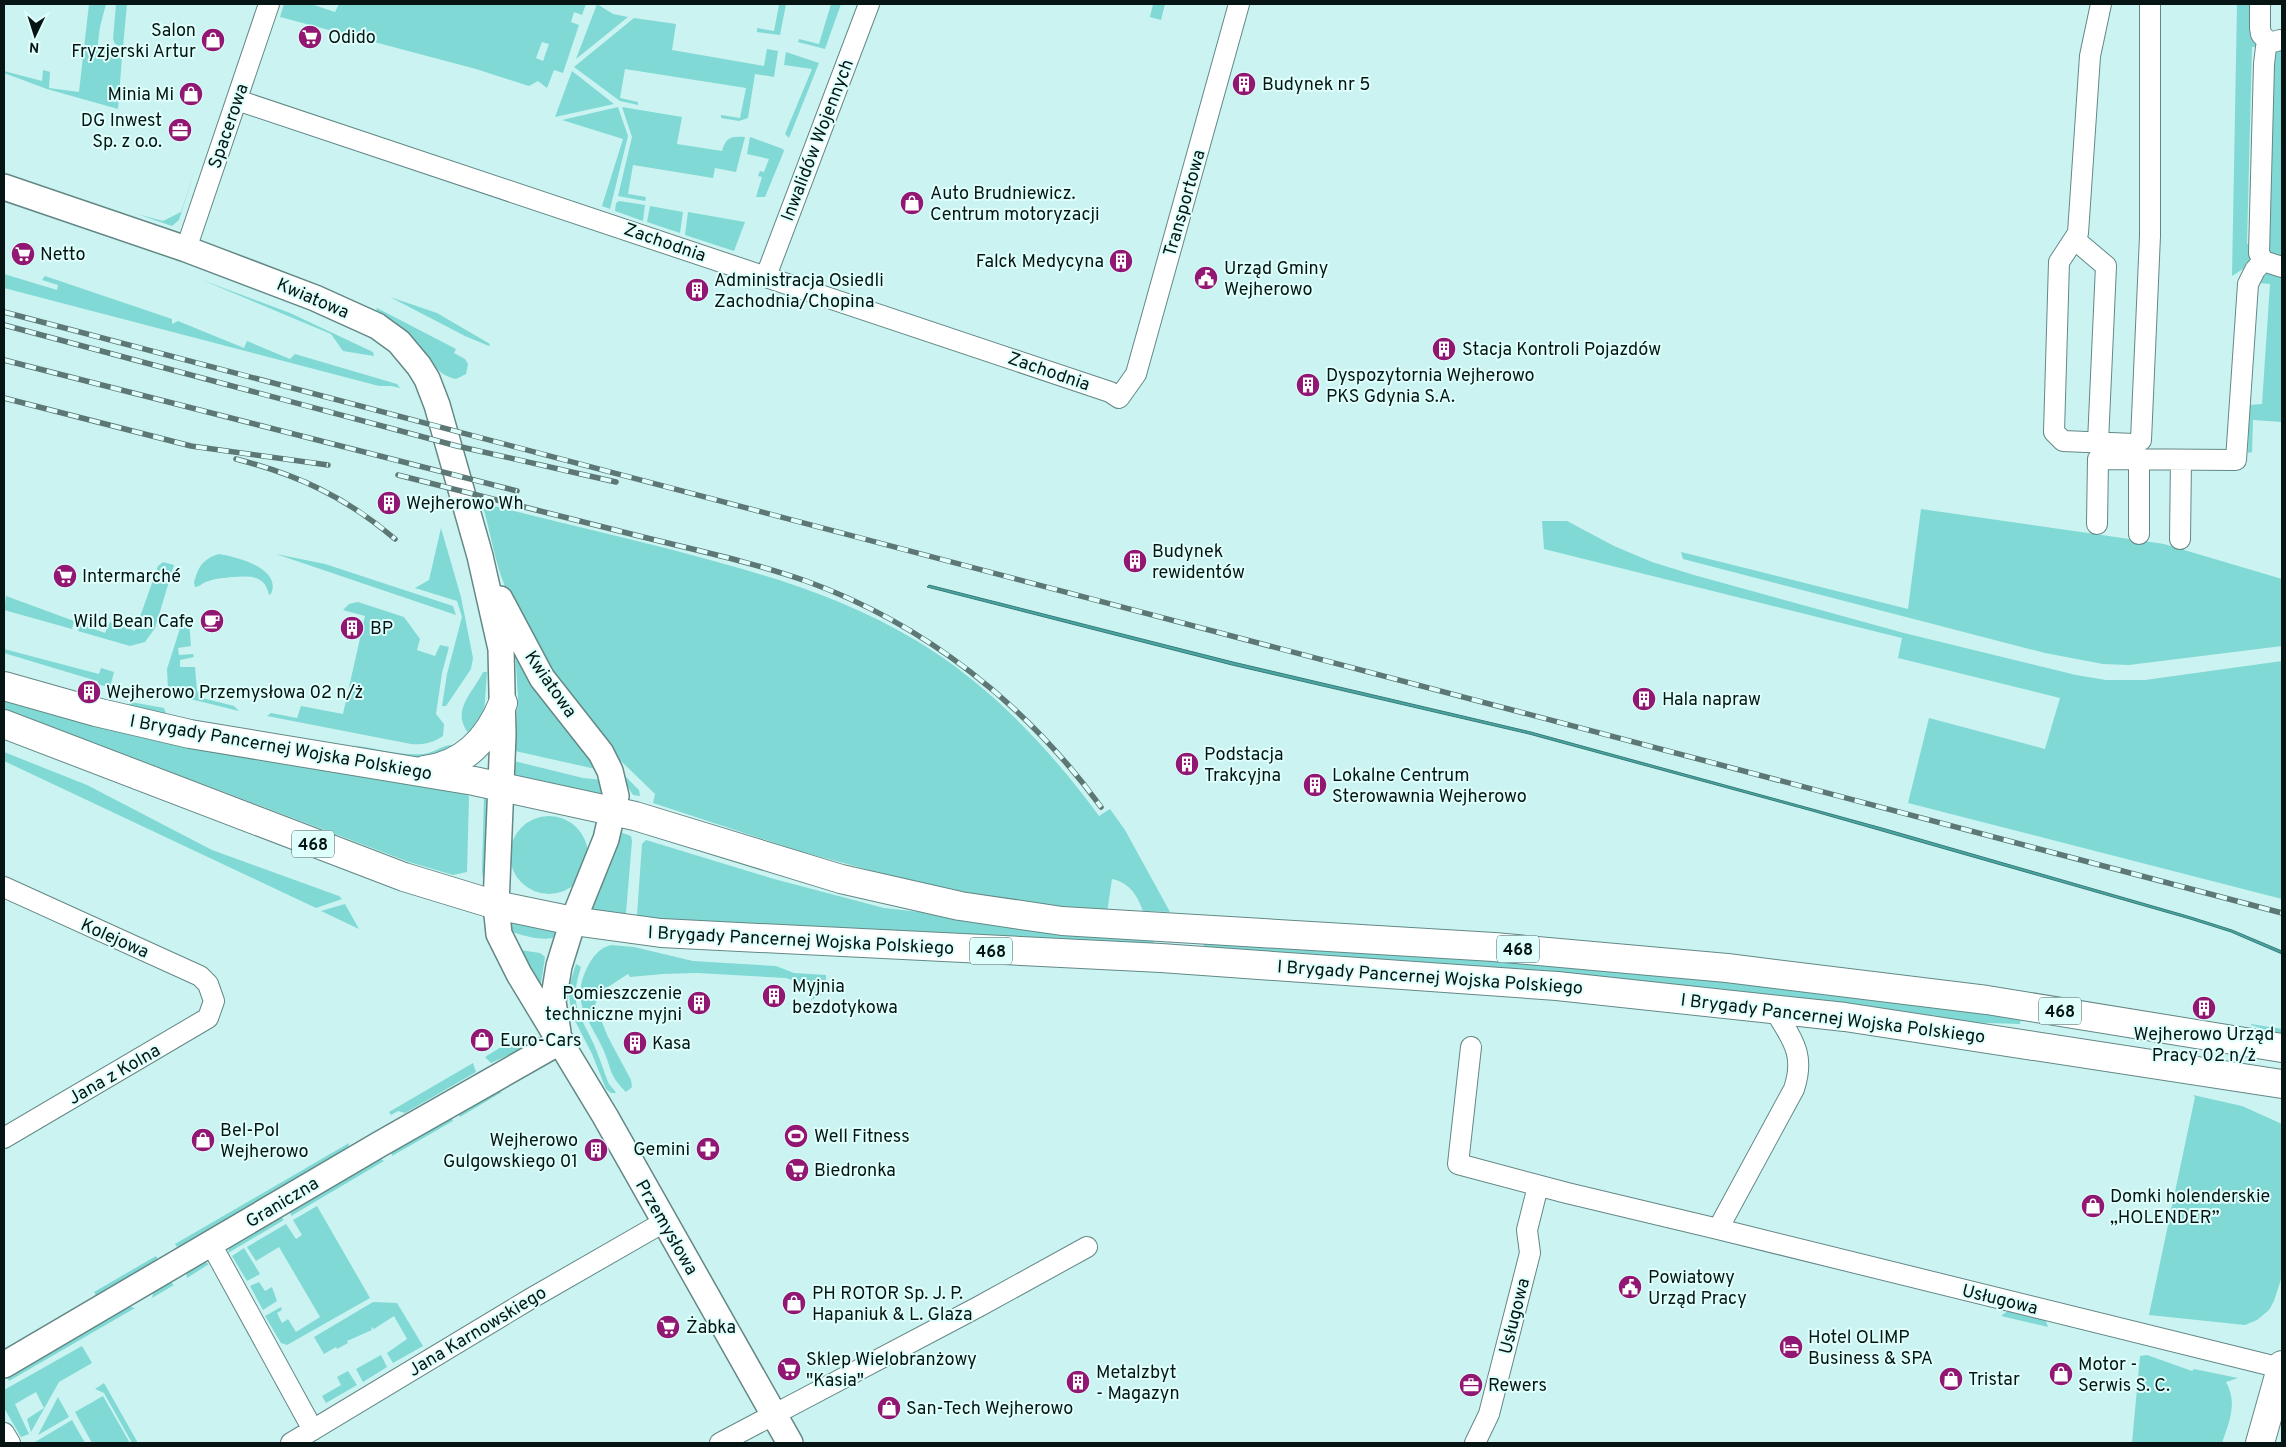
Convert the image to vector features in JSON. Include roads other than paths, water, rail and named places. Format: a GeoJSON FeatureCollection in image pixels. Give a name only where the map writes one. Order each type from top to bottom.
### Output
{"type":"FeatureCollection","features":[{"type":"Feature","properties":{"kind":"main road","name":"I Brygady Pancernej Wojska Polskiego"},"geometry":{"type":"LineString","coordinates":[[4,686],[96,712],[190,734],[502,787]]}},
{"type":"Feature","properties":{"kind":"main road"},"geometry":{"type":"LineString","coordinates":[[414,771],[446,765],[470,752],[493,724],[503,703]]}},
{"type":"Feature","properties":{"kind":"main road","name":"468"},"geometry":{"type":"LineString","coordinates":[[4,724],[360,861],[496,905],[573,921]]}},
{"type":"Feature","properties":{"kind":"main road","name":"468"},"geometry":{"type":"LineString","coordinates":[[502,787],[614,811]]}},
{"type":"Feature","properties":{"kind":"main road","name":"I Brygady Pancernej Wojska Polskiego"},"geometry":{"type":"LineString","coordinates":[[614,811],[650,819],[840,879],[960,906],[1062,921],[1494,947],[1727,968],[1987,1000],[2282,1048]]}},
{"type":"Feature","properties":{"kind":"main road","name":"I Brygady Pancernej Wojska Polskiego"},"geometry":{"type":"LineString","coordinates":[[573,921],[662,933],[1161,958],[1557,986],[1774,1009],[1944,1031],[2277,1088]]}},
{"type":"Feature","properties":{"kind":"main road"},"geometry":{"type":"LineString","coordinates":[[2260,1443],[2282,1366]]}},
{"type":"Feature","properties":{"kind":"street","name":"Spacerowa"},"geometry":{"type":"LineString","coordinates":[[186,249],[269,4]]}},
{"type":"Feature","properties":{"kind":"street","name":"Inwalidów Wojennych"},"geometry":{"type":"LineString","coordinates":[[766,276],[869,4]]}},
{"type":"Feature","properties":{"kind":"street","name":"Transportowa"},"geometry":{"type":"LineString","coordinates":[[1119,398],[1136,374],[1238,4]]}},
{"type":"Feature","properties":{"kind":"street"},"geometry":{"type":"LineString","coordinates":[[2101,4],[2090,56],[2078,233],[2059,262],[2054,432],[2063,441],[2134,444],[2141,440],[2150,236],[2150,4]]}},
{"type":"Feature","properties":{"kind":"street"},"geometry":{"type":"LineString","coordinates":[[2260,4],[2261,34],[2276,42]]}},
{"type":"Feature","properties":{"kind":"street"},"geometry":{"type":"LineString","coordinates":[[2097,524],[2098,460],[2236,460],[2248,284],[2255,270],[2268,260],[2264,64],[2266,48],[2276,42]]}},
{"type":"Feature","properties":{"kind":"street","name":"Zachodnia"},"geometry":{"type":"LineString","coordinates":[[236,100],[1110,392],[1119,398]]}},
{"type":"Feature","properties":{"kind":"street","name":"Kwiatowa"},"geometry":{"type":"LineString","coordinates":[[4,187],[186,249],[315,298],[377,326],[399,342],[419,366],[434,395],[480,556],[500,649],[503,703],[502,787],[496,905]]}},
{"type":"Feature","properties":{"kind":"street"},"geometry":{"type":"LineString","coordinates":[[2074,240],[2106,266],[2098,442]]}},
{"type":"Feature","properties":{"kind":"street"},"geometry":{"type":"LineString","coordinates":[[2139,460],[2139,534]]}},
{"type":"Feature","properties":{"kind":"street"},"geometry":{"type":"LineString","coordinates":[[2180,539],[2181,460]]}},
{"type":"Feature","properties":{"kind":"street","name":"Kwiatowa"},"geometry":{"type":"LineString","coordinates":[[480,556],[509,619],[542,678],[601,752],[615,786],[614,811],[606,839],[573,921]]}},
{"type":"Feature","properties":{"kind":"street","name":"Kolejowa"},"geometry":{"type":"LineString","coordinates":[[4,887],[200,976],[208,984],[214,1001]]}},
{"type":"Feature","properties":{"kind":"street","name":"Przemysłowa"},"geometry":{"type":"LineString","coordinates":[[496,905],[499,934],[523,982],[560,1041],[790,1443]]}},
{"type":"Feature","properties":{"kind":"street","name":"Przemysłowa"},"geometry":{"type":"LineString","coordinates":[[560,1041],[554,1010],[554,988],[573,921]]}},
{"type":"Feature","properties":{"kind":"street","name":"Jana z Kolna"},"geometry":{"type":"LineString","coordinates":[[4,1138],[208,1018],[214,1001]]}},
{"type":"Feature","properties":{"kind":"street"},"geometry":{"type":"LineString","coordinates":[[1718,1229],[1794,1089],[1800,1072],[1799,1055],[1796,1046],[1774,1009]]}},
{"type":"Feature","properties":{"kind":"street","name":"Graniczna"},"geometry":{"type":"LineString","coordinates":[[4,1365],[380,1144],[560,1041]]}},
{"type":"Feature","properties":{"kind":"street","name":"Usługowa"},"geometry":{"type":"LineString","coordinates":[[1471,1047],[1458,1164],[1538,1186],[2282,1366]]}},
{"type":"Feature","properties":{"kind":"street","name":"Usługowa"},"geometry":{"type":"LineString","coordinates":[[1475,1443],[1489,1414],[1530,1253],[1527,1230],[1538,1186]]}},
{"type":"Feature","properties":{"kind":"street","name":"Jana Karnowskiego"},"geometry":{"type":"LineString","coordinates":[[291,1443],[530,1299],[664,1222]]}},
{"type":"Feature","properties":{"kind":"street"},"geometry":{"type":"LineString","coordinates":[[211,1244],[313,1430]]}},
{"type":"Feature","properties":{"kind":"street"},"geometry":{"type":"LineString","coordinates":[[720,1443],[978,1307],[1087,1247]]}},
{"type":"Feature","properties":{"kind":"street"},"geometry":{"type":"LineString","coordinates":[[4,1433],[10,1443]]}},
{"type":"Feature","properties":{"kind":"railway"},"geometry":{"type":"LineString","coordinates":[[4,312],[2282,913]]}},
{"type":"Feature","properties":{"kind":"railway"},"geometry":{"type":"LineString","coordinates":[[4,325],[457,446],[616,482]]}},
{"type":"Feature","properties":{"kind":"railway"},"geometry":{"type":"LineString","coordinates":[[4,360],[517,491]]}},
{"type":"Feature","properties":{"kind":"railway"},"geometry":{"type":"LineString","coordinates":[[4,398],[191,446],[328,465]]}},
{"type":"Feature","properties":{"kind":"railway"},"geometry":{"type":"LineString","coordinates":[[236,459],[301,480],[340,499],[377,524],[395,539]]}},
{"type":"Feature","properties":{"kind":"railway"},"geometry":{"type":"LineString","coordinates":[[398,475],[744,562],[786,574],[850,599],[892,620],[932,645],[1007,702],[1072,770],[1101,807]]}},
{"type":"Feature","properties":{"kind":"place","name":"Odido"},"geometry":{"type":"Point","coordinates":[310,37]}},
{"type":"Feature","properties":{"kind":"place","name":"Salon Fryzjerski Artur"},"geometry":{"type":"Point","coordinates":[213,40]}},
{"type":"Feature","properties":{"kind":"place","name":"Budynek nr 5"},"geometry":{"type":"Point","coordinates":[1244,84]}},
{"type":"Feature","properties":{"kind":"place","name":"Minia Mi"},"geometry":{"type":"Point","coordinates":[191,94]}},
{"type":"Feature","properties":{"kind":"place","name":"DG Inwest Sp. z o.o."},"geometry":{"type":"Point","coordinates":[180,130]}},
{"type":"Feature","properties":{"kind":"place","name":"Auto Brudniewicz. Centrum motoryzacji"},"geometry":{"type":"Point","coordinates":[912,203]}},
{"type":"Feature","properties":{"kind":"place","name":"Netto"},"geometry":{"type":"Point","coordinates":[23,254]}},
{"type":"Feature","properties":{"kind":"place","name":"Falck Medycyna"},"geometry":{"type":"Point","coordinates":[1121,261]}},
{"type":"Feature","properties":{"kind":"place","name":"Urząd Gminy Wejherowo"},"geometry":{"type":"Point","coordinates":[1206,278]}},
{"type":"Feature","properties":{"kind":"place","name":"Administracja Osiedli Zachodnia/Chopina"},"geometry":{"type":"Point","coordinates":[697,290]}},
{"type":"Feature","properties":{"kind":"place","name":"Stacja Kontroli Pojazdów"},"geometry":{"type":"Point","coordinates":[1444,349]}},
{"type":"Feature","properties":{"kind":"place","name":"Dyspozytornia Wejherowo PKS Gdynia S.A."},"geometry":{"type":"Point","coordinates":[1308,385]}},
{"type":"Feature","properties":{"kind":"place","name":"Wejherowo Wh"},"geometry":{"type":"Point","coordinates":[389,503]}},
{"type":"Feature","properties":{"kind":"place","name":"Budynek rewidentów"},"geometry":{"type":"Point","coordinates":[1135,561]}},
{"type":"Feature","properties":{"kind":"place","name":"Intermarché"},"geometry":{"type":"Point","coordinates":[65,576]}},
{"type":"Feature","properties":{"kind":"place","name":"Wild Bean Cafe"},"geometry":{"type":"Point","coordinates":[212,621]}},
{"type":"Feature","properties":{"kind":"place","name":"BP"},"geometry":{"type":"Point","coordinates":[352,628]}},
{"type":"Feature","properties":{"kind":"place","name":"Wejherowo Przemysłowa 02 n/ż"},"geometry":{"type":"Point","coordinates":[89,692]}},
{"type":"Feature","properties":{"kind":"place","name":"Hala napraw"},"geometry":{"type":"Point","coordinates":[1644,699]}},
{"type":"Feature","properties":{"kind":"place","name":"Podstacja Trakcyjna"},"geometry":{"type":"Point","coordinates":[1187,764]}},
{"type":"Feature","properties":{"kind":"place","name":"Lokalne Centrum Sterowawnia Wejherowo"},"geometry":{"type":"Point","coordinates":[1315,785]}},
{"type":"Feature","properties":{"kind":"place","name":"Myjnia bezdotykowa"},"geometry":{"type":"Point","coordinates":[774,996]}},
{"type":"Feature","properties":{"kind":"place","name":"Pomieszczenie techniczne myjni"},"geometry":{"type":"Point","coordinates":[699,1003]}},
{"type":"Feature","properties":{"kind":"place","name":"Wejherowo Urząd Pracy 02 n/ż"},"geometry":{"type":"Point","coordinates":[2204,1008]}},
{"type":"Feature","properties":{"kind":"place","name":"Euro-Cars"},"geometry":{"type":"Point","coordinates":[482,1040]}},
{"type":"Feature","properties":{"kind":"place","name":"Kasa"},"geometry":{"type":"Point","coordinates":[635,1043]}},
{"type":"Feature","properties":{"kind":"place","name":"Well Fitness"},"geometry":{"type":"Point","coordinates":[796,1136]}},
{"type":"Feature","properties":{"kind":"place","name":"Bel-Pol Wejherowo"},"geometry":{"type":"Point","coordinates":[203,1140]}},
{"type":"Feature","properties":{"kind":"place","name":"Gemini"},"geometry":{"type":"Point","coordinates":[708,1149]}},
{"type":"Feature","properties":{"kind":"place","name":"Wejherowo Gulgowskiego 01"},"geometry":{"type":"Point","coordinates":[596,1150]}},
{"type":"Feature","properties":{"kind":"place","name":"Biedronka"},"geometry":{"type":"Point","coordinates":[797,1170]}},
{"type":"Feature","properties":{"kind":"place","name":"Domki holenderskie „HOLENDER”"},"geometry":{"type":"Point","coordinates":[2093,1206]}},
{"type":"Feature","properties":{"kind":"place","name":"Powiatowy Urząd Pracy"},"geometry":{"type":"Point","coordinates":[1630,1287]}},
{"type":"Feature","properties":{"kind":"place","name":"PH ROTOR Sp. J. P. Hapaniuk & L. Glaza"},"geometry":{"type":"Point","coordinates":[794,1303]}},
{"type":"Feature","properties":{"kind":"place","name":"Żabka"},"geometry":{"type":"Point","coordinates":[668,1327]}},
{"type":"Feature","properties":{"kind":"place","name":"Hotel OLIMP Business & SPA"},"geometry":{"type":"Point","coordinates":[1791,1347]}},
{"type":"Feature","properties":{"kind":"place","name":"Sklep Wielobranżowy \"Kasia\""},"geometry":{"type":"Point","coordinates":[789,1369]}},
{"type":"Feature","properties":{"kind":"place","name":"Motor - Serwis S. C."},"geometry":{"type":"Point","coordinates":[2061,1374]}},
{"type":"Feature","properties":{"kind":"place","name":"Tristar"},"geometry":{"type":"Point","coordinates":[1951,1379]}},
{"type":"Feature","properties":{"kind":"place","name":"Metalzbyt - Magazyn"},"geometry":{"type":"Point","coordinates":[1078,1382]}},
{"type":"Feature","properties":{"kind":"place","name":"Rewers"},"geometry":{"type":"Point","coordinates":[1471,1385]}},
{"type":"Feature","properties":{"kind":"place","name":"San-Tech Wejherowo"},"geometry":{"type":"Point","coordinates":[889,1408]}}]}
